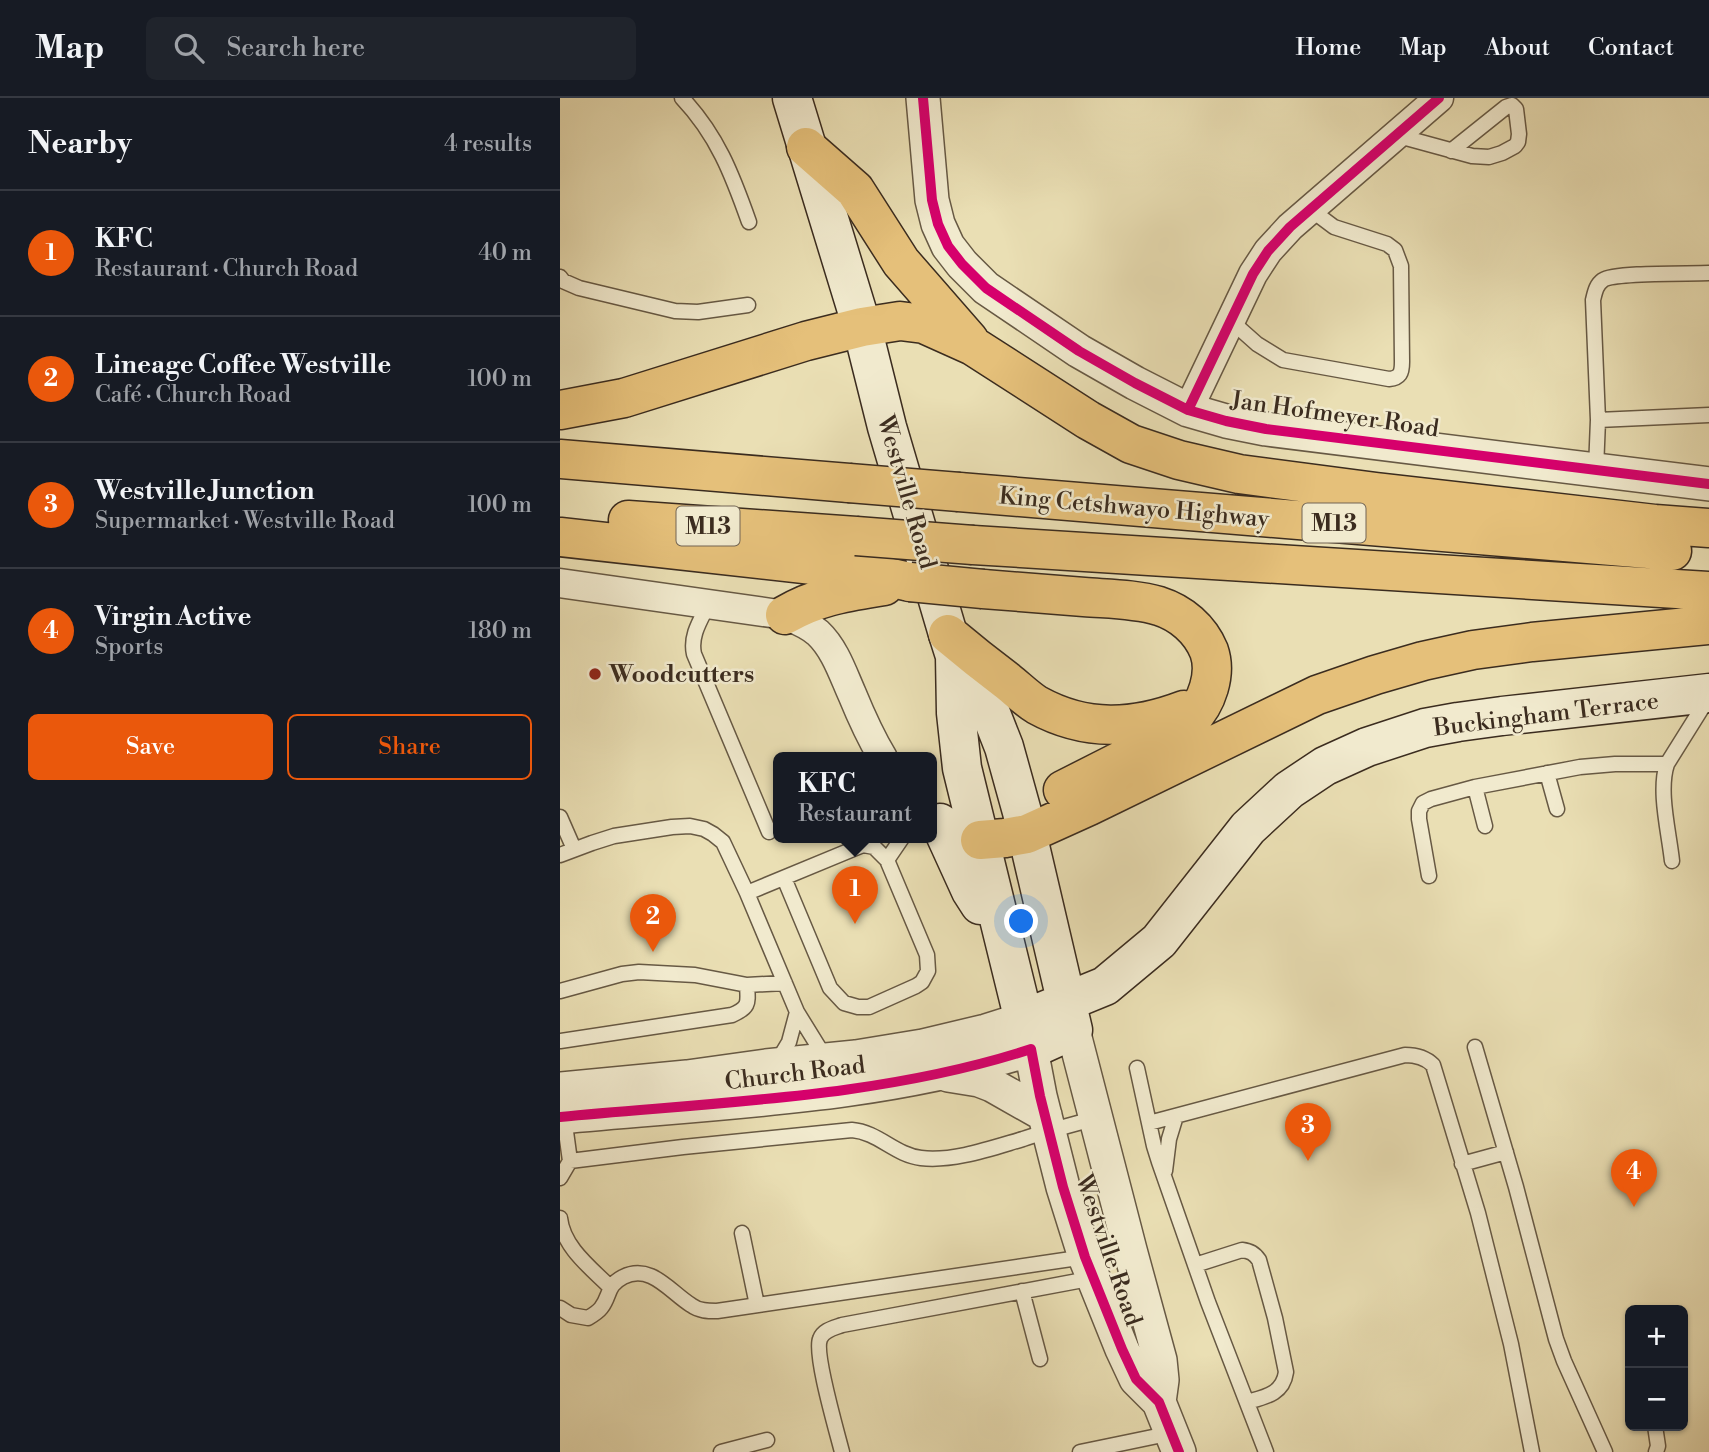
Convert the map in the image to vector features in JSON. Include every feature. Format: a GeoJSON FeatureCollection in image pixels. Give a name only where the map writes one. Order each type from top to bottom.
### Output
{"type":"FeatureCollection","features":[{"type":"Feature","properties":{"kind":"highway"},"geometry":{"type":"LineString","coordinates":[[807,147],[855,190],[901,262],[973,346]]}},
{"type":"Feature","properties":{"kind":"highway"},"geometry":{"type":"LineString","coordinates":[[560,410],[624,398],[806,341],[900,321],[924,324],[973,346],[1109,432],[1131,444],[1179,460],[1239,474],[1376,492],[1709,528]]}},
{"type":"Feature","properties":{"kind":"highway","name":"King Cetshwayo Highway"},"geometry":{"type":"LineString","coordinates":[[560,460],[1642,549],[1709,552]]}},
{"type":"Feature","properties":{"kind":"highway","name":"King Cetshwayo Highway"},"geometry":{"type":"LineString","coordinates":[[560,515],[972,545],[1709,591]]}},
{"type":"Feature","properties":{"kind":"highway"},"geometry":{"type":"LineString","coordinates":[[560,537],[831,567],[911,582],[1129,601],[1161,607],[1184,619],[1205,640],[1213,668],[1209,686],[1195,713],[1181,727],[1024,823],[1005,838],[948,822]]}},
{"type":"Feature","properties":{"kind":"highway"},"geometry":{"type":"LineString","coordinates":[[785,615],[803,604],[840,593],[911,582]]}},
{"type":"Feature","properties":{"kind":"highway"},"geometry":{"type":"LineString","coordinates":[[1024,823],[1089,806],[1317,695],[1423,661],[1473,650],[1532,642],[1709,625]]}},
{"type":"Feature","properties":{"kind":"highway"},"geometry":{"type":"LineString","coordinates":[[951,645],[1034,703],[1082,722],[1102,726],[1145,723],[1201,704]]}},
{"type":"Feature","properties":{"kind":"main road","name":"Westville Road"},"geometry":{"type":"LineString","coordinates":[[792,98],[862,327],[887,427],[951,645],[957,736],[948,822],[999,923],[1027,1034]]}},
{"type":"Feature","properties":{"kind":"main road","name":"Westville Road"},"geometry":{"type":"LineString","coordinates":[[951,645],[986,701],[1004,747],[1069,1016]]}},
{"type":"Feature","properties":{"kind":"main road","name":"Buckingham Terrace"},"geometry":{"type":"LineString","coordinates":[[1069,1016],[1160,941],[1248,828],[1289,790],[1325,766],[1367,747],[1458,722],[1709,695]]}},
{"type":"Feature","properties":{"kind":"main road","name":"Church Road"},"geometry":{"type":"LineString","coordinates":[[1027,1034],[1069,1016]]}},
{"type":"Feature","properties":{"kind":"street","name":"Jan Hofmeyer Road"},"geometry":{"type":"LineString","coordinates":[[923,98],[932,200],[937,224],[948,246],[962,264],[986,288],[1079,351],[1188,410],[1266,429],[1709,484]]}},
{"type":"Feature","properties":{"kind":"street"},"geometry":{"type":"LineString","coordinates":[[1188,410],[1253,274],[1268,251],[1310,209],[1439,98]]}},
{"type":"Feature","properties":{"kind":"street"},"geometry":{"type":"LineString","coordinates":[[560,583],[785,615],[805,623],[820,635],[841,668],[879,752]]}},
{"type":"Feature","properties":{"kind":"street","name":"Westville Road"},"geometry":{"type":"LineString","coordinates":[[1069,1016],[1160,1360],[1162,1380],[1159,1402]]}},
{"type":"Feature","properties":{"kind":"street","name":"Church Road"},"geometry":{"type":"LineString","coordinates":[[561,1108],[687,1077],[856,1057],[923,1046],[986,1031],[1027,1034]]}},
{"type":"Feature","properties":{"kind":"street","name":"Westville Road"},"geometry":{"type":"LineString","coordinates":[[1027,1034],[1063,1187],[1089,1268],[1136,1379],[1159,1402],[1176,1442]]}},
{"type":"Feature","properties":{"kind":"street","name":"Church Road"},"geometry":{"type":"LineString","coordinates":[[561,1108],[743,1101],[827,1091],[933,1074],[996,1060],[1027,1034]]}},
{"type":"Feature","properties":{"kind":"street"},"geometry":{"type":"LineString","coordinates":[[933,1074],[979,1080],[1011,1095],[1047,1123]]}},
{"type":"Feature","properties":{"kind":"street"},"geometry":{"type":"LineString","coordinates":[[1089,1268],[1104,1248],[1104,1239],[1092,1200],[1107,1161]]}},
{"type":"Feature","properties":{"kind":"lane"},"geometry":{"type":"LineString","coordinates":[[682,98],[702,120],[717,144],[731,171],[750,222]]}},
{"type":"Feature","properties":{"kind":"lane"},"geometry":{"type":"LineString","coordinates":[[694,98],[702,120]]}},
{"type":"Feature","properties":{"kind":"lane"},"geometry":{"type":"LineString","coordinates":[[1395,135],[1472,156],[1489,157],[1515,146],[1519,137],[1516,109],[1512,105],[1506,107],[1451,150]]}},
{"type":"Feature","properties":{"kind":"lane"},"geometry":{"type":"LineString","coordinates":[[1230,320],[1257,344],[1283,360],[1389,379],[1400,376],[1401,266],[1395,250],[1387,244],[1334,227],[1310,209]]}},
{"type":"Feature","properties":{"kind":"lane"},"geometry":{"type":"LineString","coordinates":[[1596,470],[1598,421],[1593,300],[1599,283],[1606,278],[1622,276],[1709,273]]}},
{"type":"Feature","properties":{"kind":"lane"},"geometry":{"type":"LineString","coordinates":[[560,277],[579,288],[675,311],[698,312],[748,305]]}},
{"type":"Feature","properties":{"kind":"lane"},"geometry":{"type":"LineString","coordinates":[[1598,421],[1709,415]]}},
{"type":"Feature","properties":{"kind":"lane"},"geometry":{"type":"LineString","coordinates":[[708,605],[692,640],[694,654],[769,832]]}},
{"type":"Feature","properties":{"kind":"lane"},"geometry":{"type":"LineString","coordinates":[[1672,861],[1664,772],[1709,695]]}},
{"type":"Feature","properties":{"kind":"lane"},"geometry":{"type":"LineString","coordinates":[[1429,876],[1419,811],[1423,803],[1431,799],[1475,787],[1580,767],[1667,764]]}},
{"type":"Feature","properties":{"kind":"lane"},"geometry":{"type":"LineString","coordinates":[[1547,773],[1557,809]]}},
{"type":"Feature","properties":{"kind":"lane"},"geometry":{"type":"LineString","coordinates":[[1475,787],[1485,826]]}},
{"type":"Feature","properties":{"kind":"lane"},"geometry":{"type":"LineString","coordinates":[[560,817],[574,849]]}},
{"type":"Feature","properties":{"kind":"lane"},"geometry":{"type":"LineString","coordinates":[[560,855],[614,836],[690,826],[704,829],[723,842],[797,1012],[826,1060]]}},
{"type":"Feature","properties":{"kind":"lane"},"geometry":{"type":"LineString","coordinates":[[747,893],[864,843]]}},
{"type":"Feature","properties":{"kind":"lane"},"geometry":{"type":"LineString","coordinates":[[784,878],[830,988],[844,1003],[869,1007],[916,986],[922,982],[928,971],[927,955],[887,860],[868,843]]}},
{"type":"Feature","properties":{"kind":"lane"},"geometry":{"type":"LineString","coordinates":[[887,860],[899,843]]}},
{"type":"Feature","properties":{"kind":"lane"},"geometry":{"type":"LineString","coordinates":[[560,991],[622,974],[655,972],[705,976],[747,985],[785,984]]}},
{"type":"Feature","properties":{"kind":"lane"},"geometry":{"type":"LineString","coordinates":[[560,1041],[732,1015],[747,1006],[747,985]]}},
{"type":"Feature","properties":{"kind":"lane"},"geometry":{"type":"LineString","coordinates":[[775,1065],[789,1042],[797,1012]]}},
{"type":"Feature","properties":{"kind":"lane"},"geometry":{"type":"LineString","coordinates":[[1475,1047],[1556,1339],[1605,1452]]}},
{"type":"Feature","properties":{"kind":"lane"},"geometry":{"type":"LineString","coordinates":[[1149,1123],[1405,1055],[1419,1056],[1433,1065],[1478,1213],[1511,1344],[1532,1452]]}},
{"type":"Feature","properties":{"kind":"lane"},"geometry":{"type":"LineString","coordinates":[[1137,1068],[1154,1146],[1195,1265],[1266,1452]]}},
{"type":"Feature","properties":{"kind":"lane"},"geometry":{"type":"LineString","coordinates":[[560,1178],[570,1161],[561,1108]]}},
{"type":"Feature","properties":{"kind":"lane"},"geometry":{"type":"LineString","coordinates":[[1165,1176],[1167,1151],[1177,1116]]}},
{"type":"Feature","properties":{"kind":"lane"},"geometry":{"type":"LineString","coordinates":[[570,1161],[852,1130],[864,1131],[907,1155],[934,1159],[981,1151],[1047,1123],[1096,1118]]}},
{"type":"Feature","properties":{"kind":"lane"},"geometry":{"type":"LineString","coordinates":[[1462,1164],[1506,1152]]}},
{"type":"Feature","properties":{"kind":"lane"},"geometry":{"type":"LineString","coordinates":[[560,1218],[564,1235],[571,1247],[610,1287]]}},
{"type":"Feature","properties":{"kind":"lane"},"geometry":{"type":"LineString","coordinates":[[742,1233],[757,1305]]}},
{"type":"Feature","properties":{"kind":"lane"},"geometry":{"type":"LineString","coordinates":[[1195,1265],[1242,1251],[1255,1254],[1259,1260],[1286,1372],[1285,1380],[1274,1393],[1247,1402]]}},
{"type":"Feature","properties":{"kind":"lane"},"geometry":{"type":"LineString","coordinates":[[842,1452],[820,1359],[820,1339],[824,1333],[842,1325],[1022,1292],[1089,1268]]}},
{"type":"Feature","properties":{"kind":"lane"},"geometry":{"type":"LineString","coordinates":[[560,1308],[571,1315],[588,1318],[601,1307],[610,1287],[624,1277],[641,1273],[651,1275],[699,1310],[717,1311],[1089,1268]]}},
{"type":"Feature","properties":{"kind":"lane"},"geometry":{"type":"LineString","coordinates":[[1022,1292],[1040,1359]]}},
{"type":"Feature","properties":{"kind":"lane"},"geometry":{"type":"LineString","coordinates":[[1655,1431],[1658,1446],[1656,1452]]}},
{"type":"Feature","properties":{"kind":"lane"},"geometry":{"type":"LineString","coordinates":[[720,1452],[767,1440]]}},
{"type":"Feature","properties":{"kind":"lane"},"geometry":{"type":"LineString","coordinates":[[1080,1452],[1176,1442]]}},
{"type":"Feature","properties":{"kind":"cycle path"},"geometry":{"type":"LineString","coordinates":[[923,98],[932,200],[938,224],[948,246],[962,264],[986,288],[1079,351],[1188,410],[1266,429],[1709,484]]}},
{"type":"Feature","properties":{"kind":"cycle path"},"geometry":{"type":"LineString","coordinates":[[1188,410],[1253,274],[1268,251],[1290,227],[1439,98]]}},
{"type":"Feature","properties":{"kind":"cycle path"},"geometry":{"type":"LineString","coordinates":[[560,1117],[738,1102],[857,1088],[916,1078],[1031,1049],[1063,1187],[1085,1257],[1136,1379],[1159,1402],[1179,1452]]}},
{"type":"Feature","properties":{"kind":"place","name":"Woodcutters"},"geometry":{"type":"Point","coordinates":[595,674]}},
{"type":"Feature","properties":{"kind":"place","name":"KFC"},"geometry":{"type":"Point","coordinates":[855,924]}},
{"type":"Feature","properties":{"kind":"place","name":"Lineage Coffee Westville"},"geometry":{"type":"Point","coordinates":[653,952]}},
{"type":"Feature","properties":{"kind":"place","name":"Westville Junction"},"geometry":{"type":"Point","coordinates":[1308,1161]}},
{"type":"Feature","properties":{"kind":"place","name":"Virgin Active"},"geometry":{"type":"Point","coordinates":[1634,1207]}}]}
